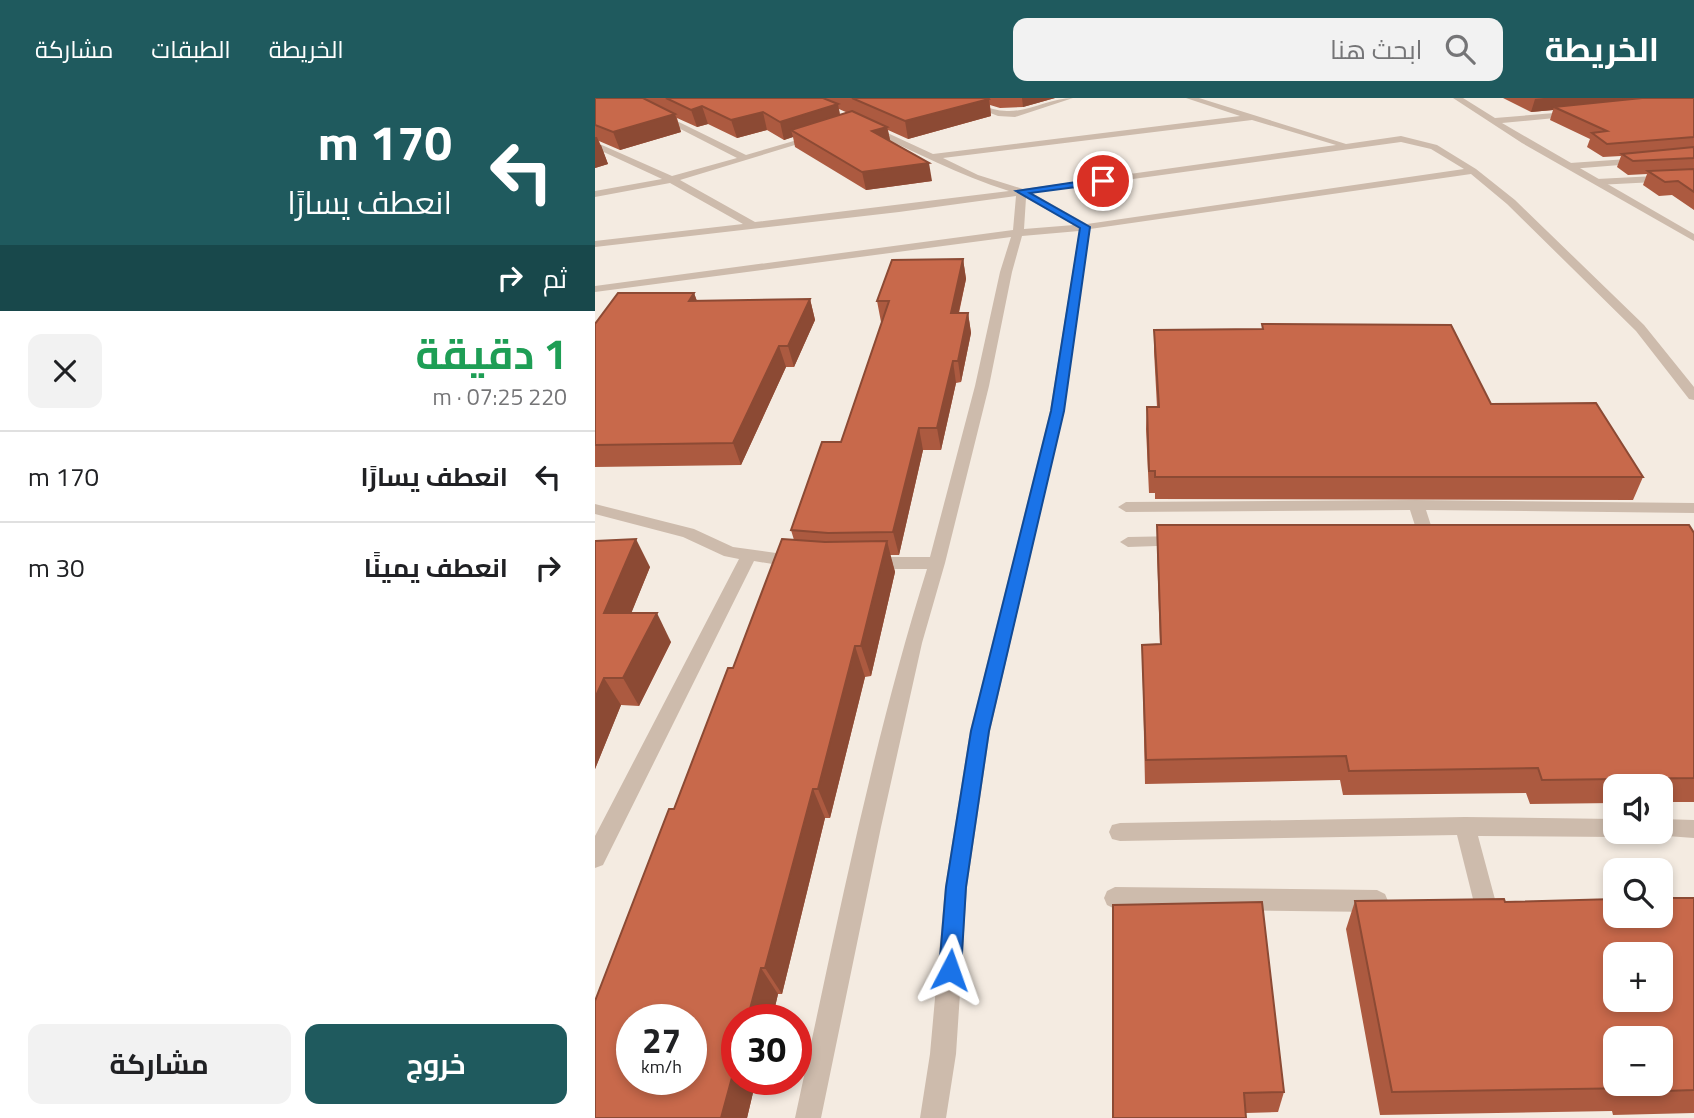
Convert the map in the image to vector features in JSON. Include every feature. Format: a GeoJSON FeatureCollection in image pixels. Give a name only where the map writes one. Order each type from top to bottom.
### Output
{"type":"FeatureCollection","features":[{"type":"Feature","properties":{"kind":"street"},"geometry":{"type":"LineString","coordinates":[[624,98],[745,158]]}},
{"type":"Feature","properties":{"kind":"street"},"geometry":{"type":"LineString","coordinates":[[956,98],[1001,114],[1015,114],[1068,98]]}},
{"type":"Feature","properties":{"kind":"street"},"geometry":{"type":"LineString","coordinates":[[1190,98],[1349,146]]}},
{"type":"Feature","properties":{"kind":"street"},"geometry":{"type":"LineString","coordinates":[[1457,98],[1694,238]]}},
{"type":"Feature","properties":{"kind":"street"},"geometry":{"type":"LineString","coordinates":[[1495,121],[1589,112]]}},
{"type":"Feature","properties":{"kind":"street"},"geometry":{"type":"LineString","coordinates":[[932,157],[1252,117]]}},
{"type":"Feature","properties":{"kind":"street"},"geometry":{"type":"LineString","coordinates":[[857,122],[975,177],[1021,191],[1085,227]]}},
{"type":"Feature","properties":{"kind":"street"},"geometry":{"type":"LineString","coordinates":[[595,194],[674,181],[832,130]]}},
{"type":"Feature","properties":{"kind":"street"},"geometry":{"type":"LineString","coordinates":[[595,244],[754,226],[1402,139],[1418,141],[1434,147],[1473,171],[1511,202],[1640,328],[1694,396]]}},
{"type":"Feature","properties":{"kind":"street"},"geometry":{"type":"LineString","coordinates":[[595,145],[674,181],[754,226]]}},
{"type":"Feature","properties":{"kind":"street"},"geometry":{"type":"LineString","coordinates":[[1570,166],[1651,160]]}},
{"type":"Feature","properties":{"kind":"street"},"geometry":{"type":"LineString","coordinates":[[595,289],[1018,233],[1085,227],[1473,171]]}},
{"type":"Feature","properties":{"kind":"street"},"geometry":{"type":"LineString","coordinates":[[1597,182],[1694,177]]}},
{"type":"Feature","properties":{"kind":"street"},"geometry":{"type":"LineString","coordinates":[[808,1118],[870,827],[913,643],[937,563],[982,386],[1006,272],[1018,233],[1021,191]]}},
{"type":"Feature","properties":{"kind":"street"},"geometry":{"type":"LineString","coordinates":[[933,1118],[943,1054],[956,887],[980,731],[1057,411],[1085,227]]}},
{"type":"Feature","properties":{"kind":"street"},"geometry":{"type":"LineString","coordinates":[[1416,505],[1428,541]]}},
{"type":"Feature","properties":{"kind":"street"},"geometry":{"type":"LineString","coordinates":[[1126,507],[1416,505],[1694,508]]}},
{"type":"Feature","properties":{"kind":"street"},"geometry":{"type":"LineString","coordinates":[[595,509],[678,530],[748,557],[809,562]]}},
{"type":"Feature","properties":{"kind":"street"},"geometry":{"type":"LineString","coordinates":[[1128,542],[1196,541]]}},
{"type":"Feature","properties":{"kind":"street"},"geometry":{"type":"LineString","coordinates":[[595,858],[748,557]]}},
{"type":"Feature","properties":{"kind":"street"},"geometry":{"type":"LineString","coordinates":[[848,564],[937,563]]}},
{"type":"Feature","properties":{"kind":"street"},"geometry":{"type":"LineString","coordinates":[[1120,832],[1465,826],[1603,828]]}},
{"type":"Feature","properties":{"kind":"street"},"geometry":{"type":"LineString","coordinates":[[1465,826],[1485,903]]}},
{"type":"Feature","properties":{"kind":"street"},"geometry":{"type":"LineString","coordinates":[[1673,828],[1694,829]]}},
{"type":"Feature","properties":{"kind":"street"},"geometry":{"type":"LineString","coordinates":[[1115,898],[1403,902]]}},
{"type":"Feature","properties":{"kind":"street"},"geometry":{"type":"LineString","coordinates":[[1458,902],[1511,903]]}},
{"type":"Feature","properties":{"kind":"building"},"geometry":{"type":"Polygon","coordinates":[[[595,98],[643,98],[675,114],[613,132],[595,125],[595,98]]]}},
{"type":"Feature","properties":{"kind":"building"},"geometry":{"type":"Polygon","coordinates":[[[666,98],[823,98],[838,104],[780,122],[763,112],[731,120],[702,106],[691,110],[666,98]]]}},
{"type":"Feature","properties":{"kind":"building"},"geometry":{"type":"Polygon","coordinates":[[[852,98],[988,98],[989,99],[905,121],[852,98]]]}},
{"type":"Feature","properties":{"kind":"building"},"geometry":{"type":"Polygon","coordinates":[[[1642,98],[1694,98],[1694,137],[1607,144],[1592,133],[1607,131],[1554,107],[1642,98]]]}},
{"type":"Feature","properties":{"kind":"building"},"geometry":{"type":"Polygon","coordinates":[[[852,111],[887,127],[872,131],[929,163],[862,172],[791,130],[852,111]]]}},
{"type":"Feature","properties":{"kind":"building"},"geometry":{"type":"Polygon","coordinates":[[[1694,147],[1694,158],[1633,161],[1622,154],[1694,147]]]}},
{"type":"Feature","properties":{"kind":"building"},"geometry":{"type":"Polygon","coordinates":[[[1694,169],[1694,192],[1678,181],[1665,182],[1648,171],[1694,169]]]}},
{"type":"Feature","properties":{"kind":"building"},"geometry":{"type":"Polygon","coordinates":[[[963,259],[951,313],[968,313],[958,361],[953,361],[937,428],[919,428],[893,532],[828,533],[791,530],[822,442],[841,442],[889,301],[877,301],[892,260],[963,259]]]}},
{"type":"Feature","properties":{"kind":"building"},"geometry":{"type":"Polygon","coordinates":[[[618,293],[694,293],[689,301],[810,299],[788,346],[779,346],[733,443],[595,445],[595,324],[618,293]]]}},
{"type":"Feature","properties":{"kind":"building"},"geometry":{"type":"Polygon","coordinates":[[[1262,324],[1451,325],[1491,404],[1596,403],[1643,477],[1155,477],[1155,471],[1149,471],[1147,407],[1159,407],[1154,330],[1263,329],[1262,324]]]}},
{"type":"Feature","properties":{"kind":"building"},"geometry":{"type":"Polygon","coordinates":[[[1157,525],[1689,525],[1694,533],[1694,778],[1673,778],[1673,774],[1603,774],[1603,779],[1542,780],[1538,768],[1349,771],[1346,756],[1146,760],[1142,645],[1161,644],[1157,525]]]}},
{"type":"Feature","properties":{"kind":"building"},"geometry":{"type":"Polygon","coordinates":[[[636,539],[604,613],[657,613],[623,678],[604,678],[595,698],[595,541],[636,539]]]}},
{"type":"Feature","properties":{"kind":"building"},"geometry":{"type":"Polygon","coordinates":[[[782,539],[825,542],[887,541],[861,646],[855,646],[818,789],[813,789],[765,968],[761,968],[751,1004],[721,1004],[721,1095],[727,1095],[721,1118],[595,1118],[595,1001],[669,809],[674,809],[728,668],[733,668],[782,539]]]}},
{"type":"Feature","properties":{"kind":"building"},"geometry":{"type":"Polygon","coordinates":[[[1673,898],[1694,898],[1694,1090],[1673,1091],[1673,1026],[1603,1026],[1603,1089],[1392,1092],[1355,901],[1504,899],[1505,902],[1603,899],[1603,928],[1673,928],[1673,898]]]}},
{"type":"Feature","properties":{"kind":"building"},"geometry":{"type":"Polygon","coordinates":[[[1262,902],[1284,1092],[1244,1093],[1246,1118],[1113,1118],[1113,905],[1262,902]]]}},
{"type":"Feature","properties":{"kind":"route"},"geometry":{"type":"LineString","coordinates":[[950,970],[956,887],[980,731],[1057,411],[1085,227],[1021,191],[1103,181]]}}]}
